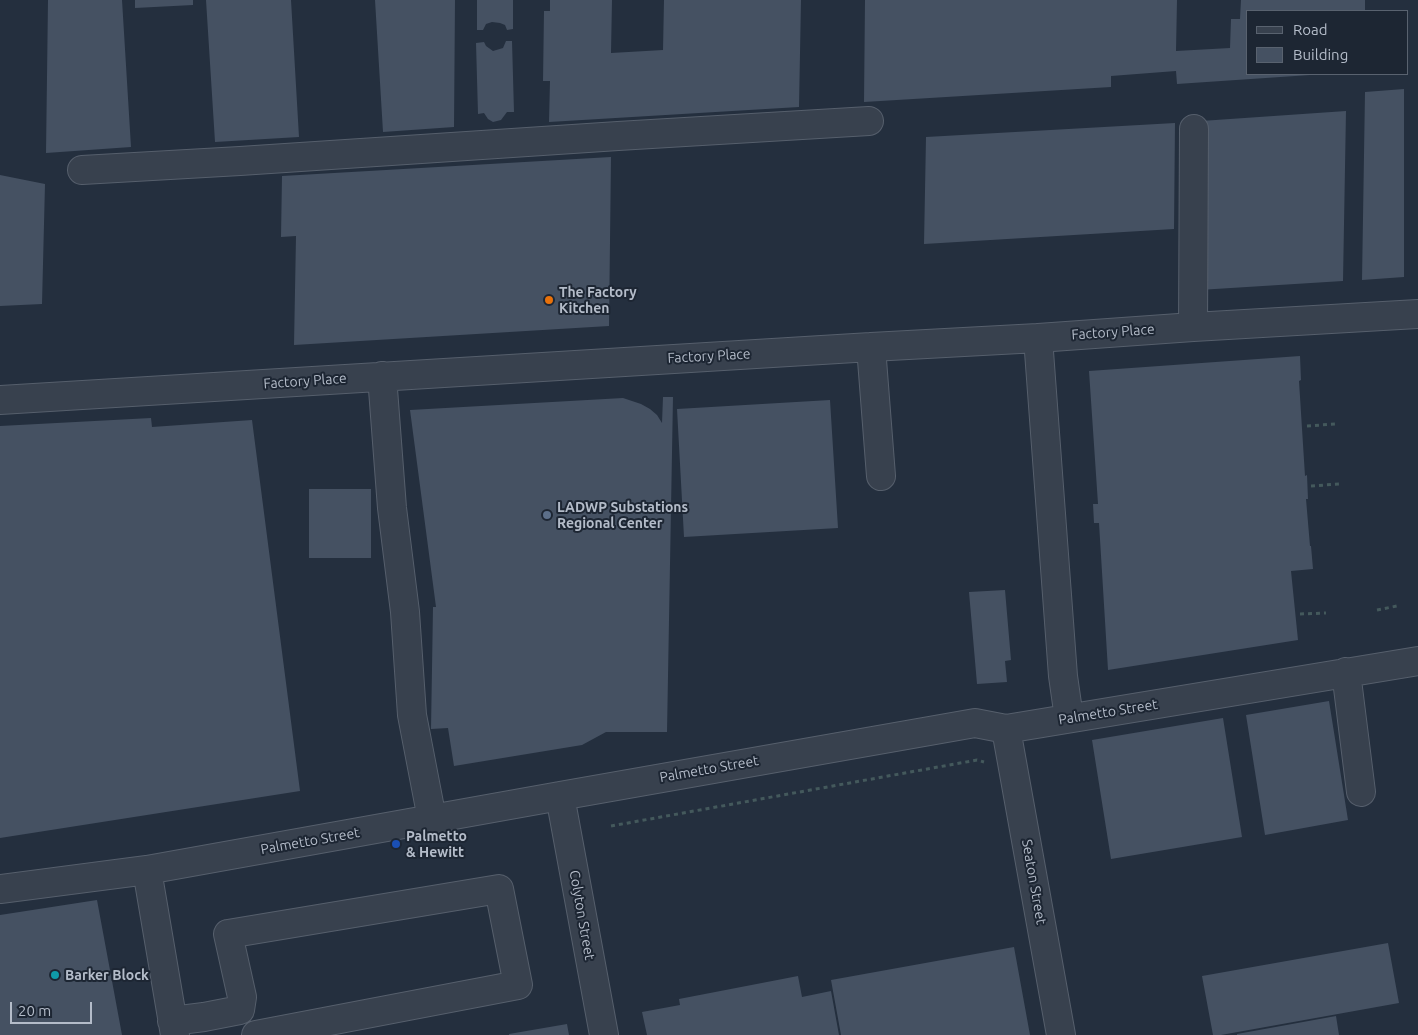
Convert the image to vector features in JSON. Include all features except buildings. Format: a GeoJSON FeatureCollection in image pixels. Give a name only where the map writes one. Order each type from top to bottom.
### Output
{"type":"FeatureCollection","features":[{"type":"Feature","properties":{"kind":"street"},"geometry":{"type":"LineString","coordinates":[[82,170],[868,121]]}},
{"type":"Feature","properties":{"kind":"street"},"geometry":{"type":"LineString","coordinates":[[1193,327],[1194,130]]}},
{"type":"Feature","properties":{"kind":"street","name":"Factory Place"},"geometry":{"type":"LineString","coordinates":[[0,400],[1418,314]]}},
{"type":"Feature","properties":{"kind":"street"},"geometry":{"type":"LineString","coordinates":[[1038,338],[1063,676],[1069,718]]}},
{"type":"Feature","properties":{"kind":"street"},"geometry":{"type":"LineString","coordinates":[[871,346],[880,476]]}},
{"type":"Feature","properties":{"kind":"street"},"geometry":{"type":"LineString","coordinates":[[382,376],[392,508],[405,612],[412,715],[432,819]]}},
{"type":"Feature","properties":{"kind":"street","name":"Palmetto Street"},"geometry":{"type":"LineString","coordinates":[[0,889],[147,870],[975,723],[1006,729],[1418,660]]}},
{"type":"Feature","properties":{"kind":"street"},"geometry":{"type":"LineString","coordinates":[[1346,672],[1361,792]]}},
{"type":"Feature","properties":{"kind":"street","name":"Seaton Street"},"geometry":{"type":"LineString","coordinates":[[1006,729],[1061,1035]]}},
{"type":"Feature","properties":{"kind":"street","name":"Colyton Street"},"geometry":{"type":"LineString","coordinates":[[560,796],[604,1035]]}},
{"type":"Feature","properties":{"kind":"street"},"geometry":{"type":"LineString","coordinates":[[147,870],[173,1028],[204,1018],[240,1010],[242,997],[228,934],[499,889],[518,985],[256,1035]]}},
{"type":"Feature","properties":{"kind":"path"},"geometry":{"type":"LineString","coordinates":[[1307,426],[1335,424]]}},
{"type":"Feature","properties":{"kind":"path"},"geometry":{"type":"LineString","coordinates":[[1311,486],[1339,484]]}},
{"type":"Feature","properties":{"kind":"path"},"geometry":{"type":"LineString","coordinates":[[1377,610],[1397,606]]}},
{"type":"Feature","properties":{"kind":"path"},"geometry":{"type":"LineString","coordinates":[[1300,614],[1326,613]]}},
{"type":"Feature","properties":{"kind":"path"},"geometry":{"type":"LineString","coordinates":[[611,826],[977,760],[986,764]]}},
{"type":"Feature","properties":{"kind":"place","name":"The Factory Kitchen"},"geometry":{"type":"Point","coordinates":[549,300]}},
{"type":"Feature","properties":{"kind":"place","name":"LADWP Substations Regional Center"},"geometry":{"type":"Point","coordinates":[547,515]}},
{"type":"Feature","properties":{"kind":"place","name":"Palmetto & Hewitt"},"geometry":{"type":"Point","coordinates":[396,844]}},
{"type":"Feature","properties":{"kind":"place","name":"Barker Block"},"geometry":{"type":"Point","coordinates":[55,975]}}]}
